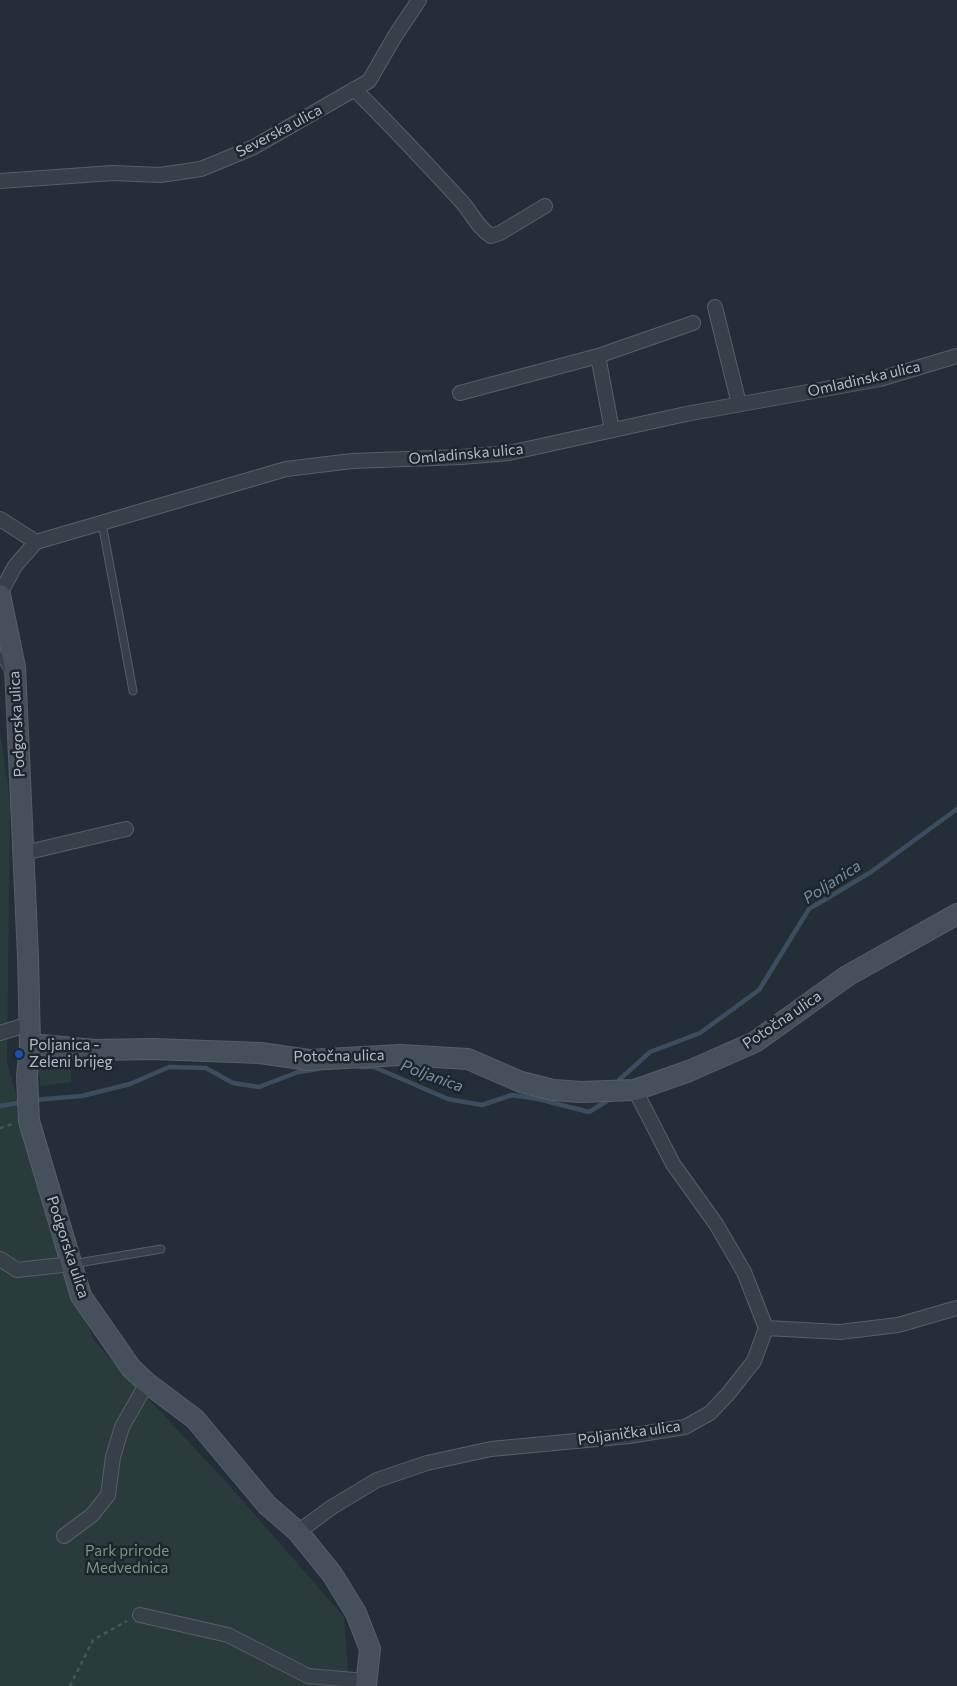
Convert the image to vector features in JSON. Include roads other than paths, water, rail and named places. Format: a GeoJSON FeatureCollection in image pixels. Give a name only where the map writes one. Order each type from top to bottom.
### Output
{"type":"FeatureCollection","features":[{"type":"Feature","properties":{"kind":"main road","name":"Podgorska ulica"},"geometry":{"type":"LineString","coordinates":[[0,595],[15,667],[16,683],[30,1034],[27,1076],[30,1121],[81,1296],[131,1368],[195,1419],[267,1505],[298,1532],[332,1574],[356,1613],[370,1649],[366,1683]]}},
{"type":"Feature","properties":{"kind":"main road","name":"Potočna ulica"},"geometry":{"type":"LineString","coordinates":[[30,1034],[95,1050],[154,1049],[260,1054],[309,1060],[400,1056],[468,1059],[521,1082],[553,1090],[621,1090],[689,1071],[755,1042],[847,976],[957,914]]}},
{"type":"Feature","properties":{"kind":"street","name":"Severska ulica"},"geometry":{"type":"LineString","coordinates":[[0,181],[113,173],[160,175],[201,168],[252,148],[369,81],[395,36],[419,0]]}},
{"type":"Feature","properties":{"kind":"street"},"geometry":{"type":"LineString","coordinates":[[354,89],[391,124],[464,204],[482,230],[491,236],[500,234],[545,206]]}},
{"type":"Feature","properties":{"kind":"street"},"geometry":{"type":"LineString","coordinates":[[714,308],[739,404]]}},
{"type":"Feature","properties":{"kind":"street"},"geometry":{"type":"LineString","coordinates":[[460,393],[598,356],[693,323]]}},
{"type":"Feature","properties":{"kind":"street"},"geometry":{"type":"LineString","coordinates":[[598,356],[612,430]]}},
{"type":"Feature","properties":{"kind":"street","name":"Omladinska ulica"},"geometry":{"type":"LineString","coordinates":[[36,542],[286,469],[352,462],[509,453],[739,404],[880,379],[957,356]]}},
{"type":"Feature","properties":{"kind":"street"},"geometry":{"type":"LineString","coordinates":[[0,519],[36,542],[15,566],[0,595]]}},
{"type":"Feature","properties":{"kind":"street"},"geometry":{"type":"LineString","coordinates":[[24,853],[126,829]]}},
{"type":"Feature","properties":{"kind":"street"},"geometry":{"type":"LineString","coordinates":[[0,1033],[30,1034]]}},
{"type":"Feature","properties":{"kind":"street"},"geometry":{"type":"LineString","coordinates":[[621,1090],[716,1224],[744,1272],[766,1328],[840,1332],[898,1325],[957,1308]]}},
{"type":"Feature","properties":{"kind":"street"},"geometry":{"type":"LineString","coordinates":[[0,1259],[17,1270],[71,1264]]}},
{"type":"Feature","properties":{"kind":"street","name":"Poljanička ulica"},"geometry":{"type":"LineString","coordinates":[[298,1532],[332,1507],[377,1480],[427,1463],[491,1449],[629,1436],[685,1427],[710,1413],[728,1394],[754,1361],[766,1328]]}},
{"type":"Feature","properties":{"kind":"street"},"geometry":{"type":"LineString","coordinates":[[64,1536],[92,1515],[108,1495],[113,1457],[122,1427],[148,1383]]}},
{"type":"Feature","properties":{"kind":"street"},"geometry":{"type":"LineString","coordinates":[[140,1615],[228,1635],[308,1676],[366,1683]]}},
{"type":"Feature","properties":{"kind":"lane"},"geometry":{"type":"LineString","coordinates":[[102,523],[134,691]]}},
{"type":"Feature","properties":{"kind":"lane"},"geometry":{"type":"LineString","coordinates":[[0,656],[16,683]]}},
{"type":"Feature","properties":{"kind":"lane"},"geometry":{"type":"LineString","coordinates":[[71,1264],[161,1249]]}},
{"type":"Feature","properties":{"kind":"waterway","name":"Poljanica"},"geometry":{"type":"LineString","coordinates":[[616,1086],[619,1080],[650,1052],[700,1033],[759,990],[809,909],[871,872],[957,809]]}},
{"type":"Feature","properties":{"kind":"waterway","name":"Poljanica"},"geometry":{"type":"LineString","coordinates":[[33,1100],[82,1096],[130,1084],[169,1067],[206,1068],[233,1083],[259,1087],[298,1072],[318,1069]]}},
{"type":"Feature","properties":{"kind":"waterway","name":"Poljanica"},"geometry":{"type":"LineString","coordinates":[[361,1067],[374,1067],[448,1099],[482,1105],[512,1095],[538,1099],[589,1112],[607,1101],[609,1097]]}},
{"type":"Feature","properties":{"kind":"waterway","name":"Poljanica"},"geometry":{"type":"LineString","coordinates":[[0,1106],[23,1102]]}},
{"type":"Feature","properties":{"kind":"place","name":"Poljanica - Zeleni brijeg"},"geometry":{"type":"Point","coordinates":[19,1054]}},
{"type":"Feature","properties":{"kind":"park label","name":"Park prirode Medvednica"},"geometry":{"type":"Point","coordinates":[127,1560]}}]}
